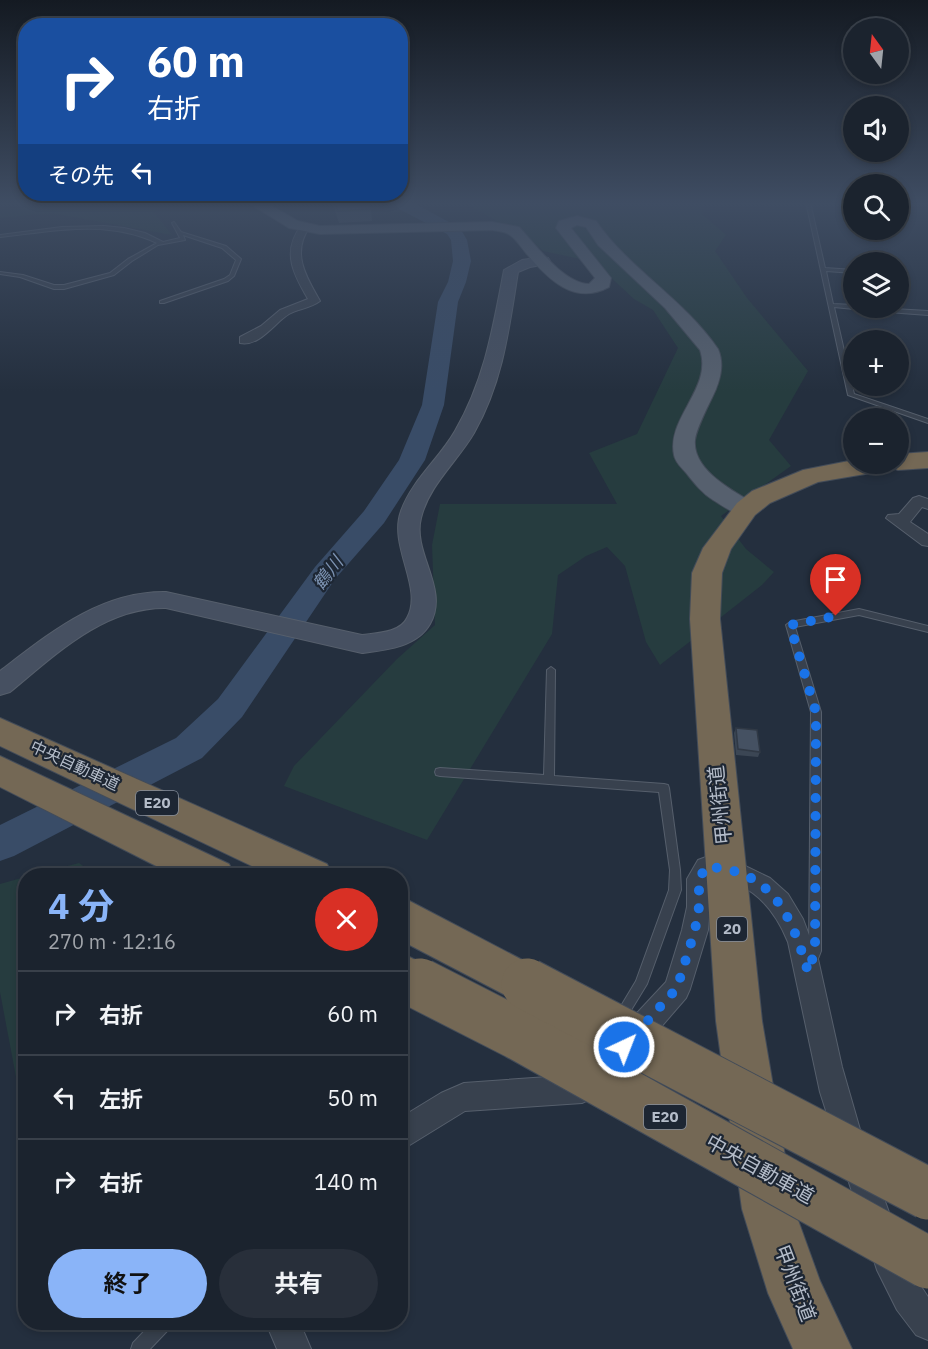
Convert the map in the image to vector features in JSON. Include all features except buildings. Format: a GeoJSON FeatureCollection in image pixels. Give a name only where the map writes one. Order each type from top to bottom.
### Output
{"type":"FeatureCollection","features":[{"type":"Feature","properties":{"kind":"highway"},"geometry":{"type":"LineString","coordinates":[[909,461],[928,460]]}},
{"type":"Feature","properties":{"kind":"highway","name":"甲州街道"},"geometry":{"type":"LineString","coordinates":[[823,1349],[796,1293],[768,1209],[739,1022],[707,642],[707,573],[717,549],[746,509],[760,497],[812,475],[843,468]]}},
{"type":"Feature","properties":{"kind":"highway","name":"中央自動車道"},"geometry":{"type":"LineString","coordinates":[[0,730],[296,868]]}},
{"type":"Feature","properties":{"kind":"highway","name":"E20"},"geometry":{"type":"LineString","coordinates":[[0,770],[199,868]]}},
{"type":"Feature","properties":{"kind":"highway"},"geometry":{"type":"LineString","coordinates":[[408,922],[928,1194]]}},
{"type":"Feature","properties":{"kind":"highway","name":"中央自動車道"},"geometry":{"type":"LineString","coordinates":[[408,978],[518,1034],[928,1263]]}},
{"type":"Feature","properties":{"kind":"main road"},"geometry":{"type":"LineString","coordinates":[[547,265],[561,280],[582,288],[599,286],[603,283],[603,278],[593,265]]}},
{"type":"Feature","properties":{"kind":"main road"},"geometry":{"type":"LineString","coordinates":[[628,265],[671,304],[700,337],[712,357],[711,377],[684,440],[684,457],[712,489],[746,509]]}},
{"type":"Feature","properties":{"kind":"street"},"geometry":{"type":"LineString","coordinates":[[244,340],[265,329],[284,312],[314,301],[296,265]]}},
{"type":"Feature","properties":{"kind":"street"},"geometry":{"type":"LineString","coordinates":[[0,685],[89,621],[115,608],[141,600],[166,600],[362,644],[385,642],[405,633],[419,621],[423,599],[408,534],[409,520],[427,486],[464,433],[478,404],[502,329],[511,270],[523,265]]}},
{"type":"Feature","properties":{"kind":"street"},"geometry":{"type":"LineString","coordinates":[[928,504],[919,501],[898,520],[928,541]]}},
{"type":"Feature","properties":{"kind":"street"},"geometry":{"type":"LineString","coordinates":[[408,1131],[464,1097],[582,1089],[603,1070],[677,988],[695,930],[699,907],[699,879],[706,867],[727,867],[768,890],[778,901],[797,933],[808,972],[826,1062],[861,1181],[902,1290],[928,1323]]}},
{"type":"Feature","properties":{"kind":"street"},"geometry":{"type":"LineString","coordinates":[[286,1330],[294,1349]]}},
{"type":"Feature","properties":{"kind":"lane"},"geometry":{"type":"LineString","coordinates":[[0,273],[21,276],[54,287],[69,286],[112,274],[124,265]]}},
{"type":"Feature","properties":{"kind":"lane"},"geometry":{"type":"LineString","coordinates":[[162,302],[226,280],[232,276],[237,265]]}},
{"type":"Feature","properties":{"kind":"lane"},"geometry":{"type":"LineString","coordinates":[[821,265],[851,395],[928,421]]}},
{"type":"Feature","properties":{"kind":"lane"},"geometry":{"type":"LineString","coordinates":[[822,269],[843,271]]}},
{"type":"Feature","properties":{"kind":"lane"},"geometry":{"type":"LineString","coordinates":[[830,305],[843,306]]}},
{"type":"Feature","properties":{"kind":"lane"},"geometry":{"type":"LineString","coordinates":[[909,312],[928,313]]}},
{"type":"Feature","properties":{"kind":"lane"},"geometry":{"type":"LineString","coordinates":[[808,972],[815,951],[816,712],[790,625],[859,612],[928,629]]}},
{"type":"Feature","properties":{"kind":"lane"},"geometry":{"type":"LineString","coordinates":[[549,779],[551,670]]}},
{"type":"Feature","properties":{"kind":"lane"},"geometry":{"type":"LineString","coordinates":[[440,772],[664,788],[675,870],[675,890],[641,984],[606,1040]]}},
{"type":"Feature","properties":{"kind":"lane"},"geometry":{"type":"LineString","coordinates":[[582,1089],[596,1060]]}},
{"type":"Feature","properties":{"kind":"lane"},"geometry":{"type":"LineString","coordinates":[[139,1349],[157,1330]]}},
{"type":"Feature","properties":{"kind":"green space"},"geometry":{"type":"Polygon","coordinates":[[[597,265],[725,265],[747,298],[808,371],[769,440],[791,466],[721,516],[746,549],[774,572],[762,585],[660,665],[646,642],[625,566],[607,547],[586,556],[558,575],[552,634],[427,840],[284,786],[294,766],[397,659],[435,625],[432,545],[440,504],[617,504],[589,453],[637,434],[678,348],[653,310],[634,299],[597,265]]]}},
{"type":"Feature","properties":{"kind":"green space"},"geometry":{"type":"Polygon","coordinates":[[[79,863],[86,868],[60,868],[79,863]]]}},
{"type":"Feature","properties":{"kind":"green space"},"geometry":{"type":"Polygon","coordinates":[[[18,879],[18,1078],[0,992],[0,884],[18,879]]]}},
{"type":"Feature","properties":{"kind":"waterway","name":"鶴川"},"geometry":{"type":"LineString","coordinates":[[0,844],[189,748],[230,708],[325,573],[374,517],[412,460],[433,405],[448,302],[457,282],[461,265]]}},
{"type":"Feature","properties":{"kind":"route"},"geometry":{"type":"LineString","coordinates":[[624,1047],[677,988],[695,930],[699,907],[699,879],[706,867],[727,867],[768,890],[787,912],[797,933],[808,972],[815,951],[816,712],[790,625],[836,616]]}}]}
